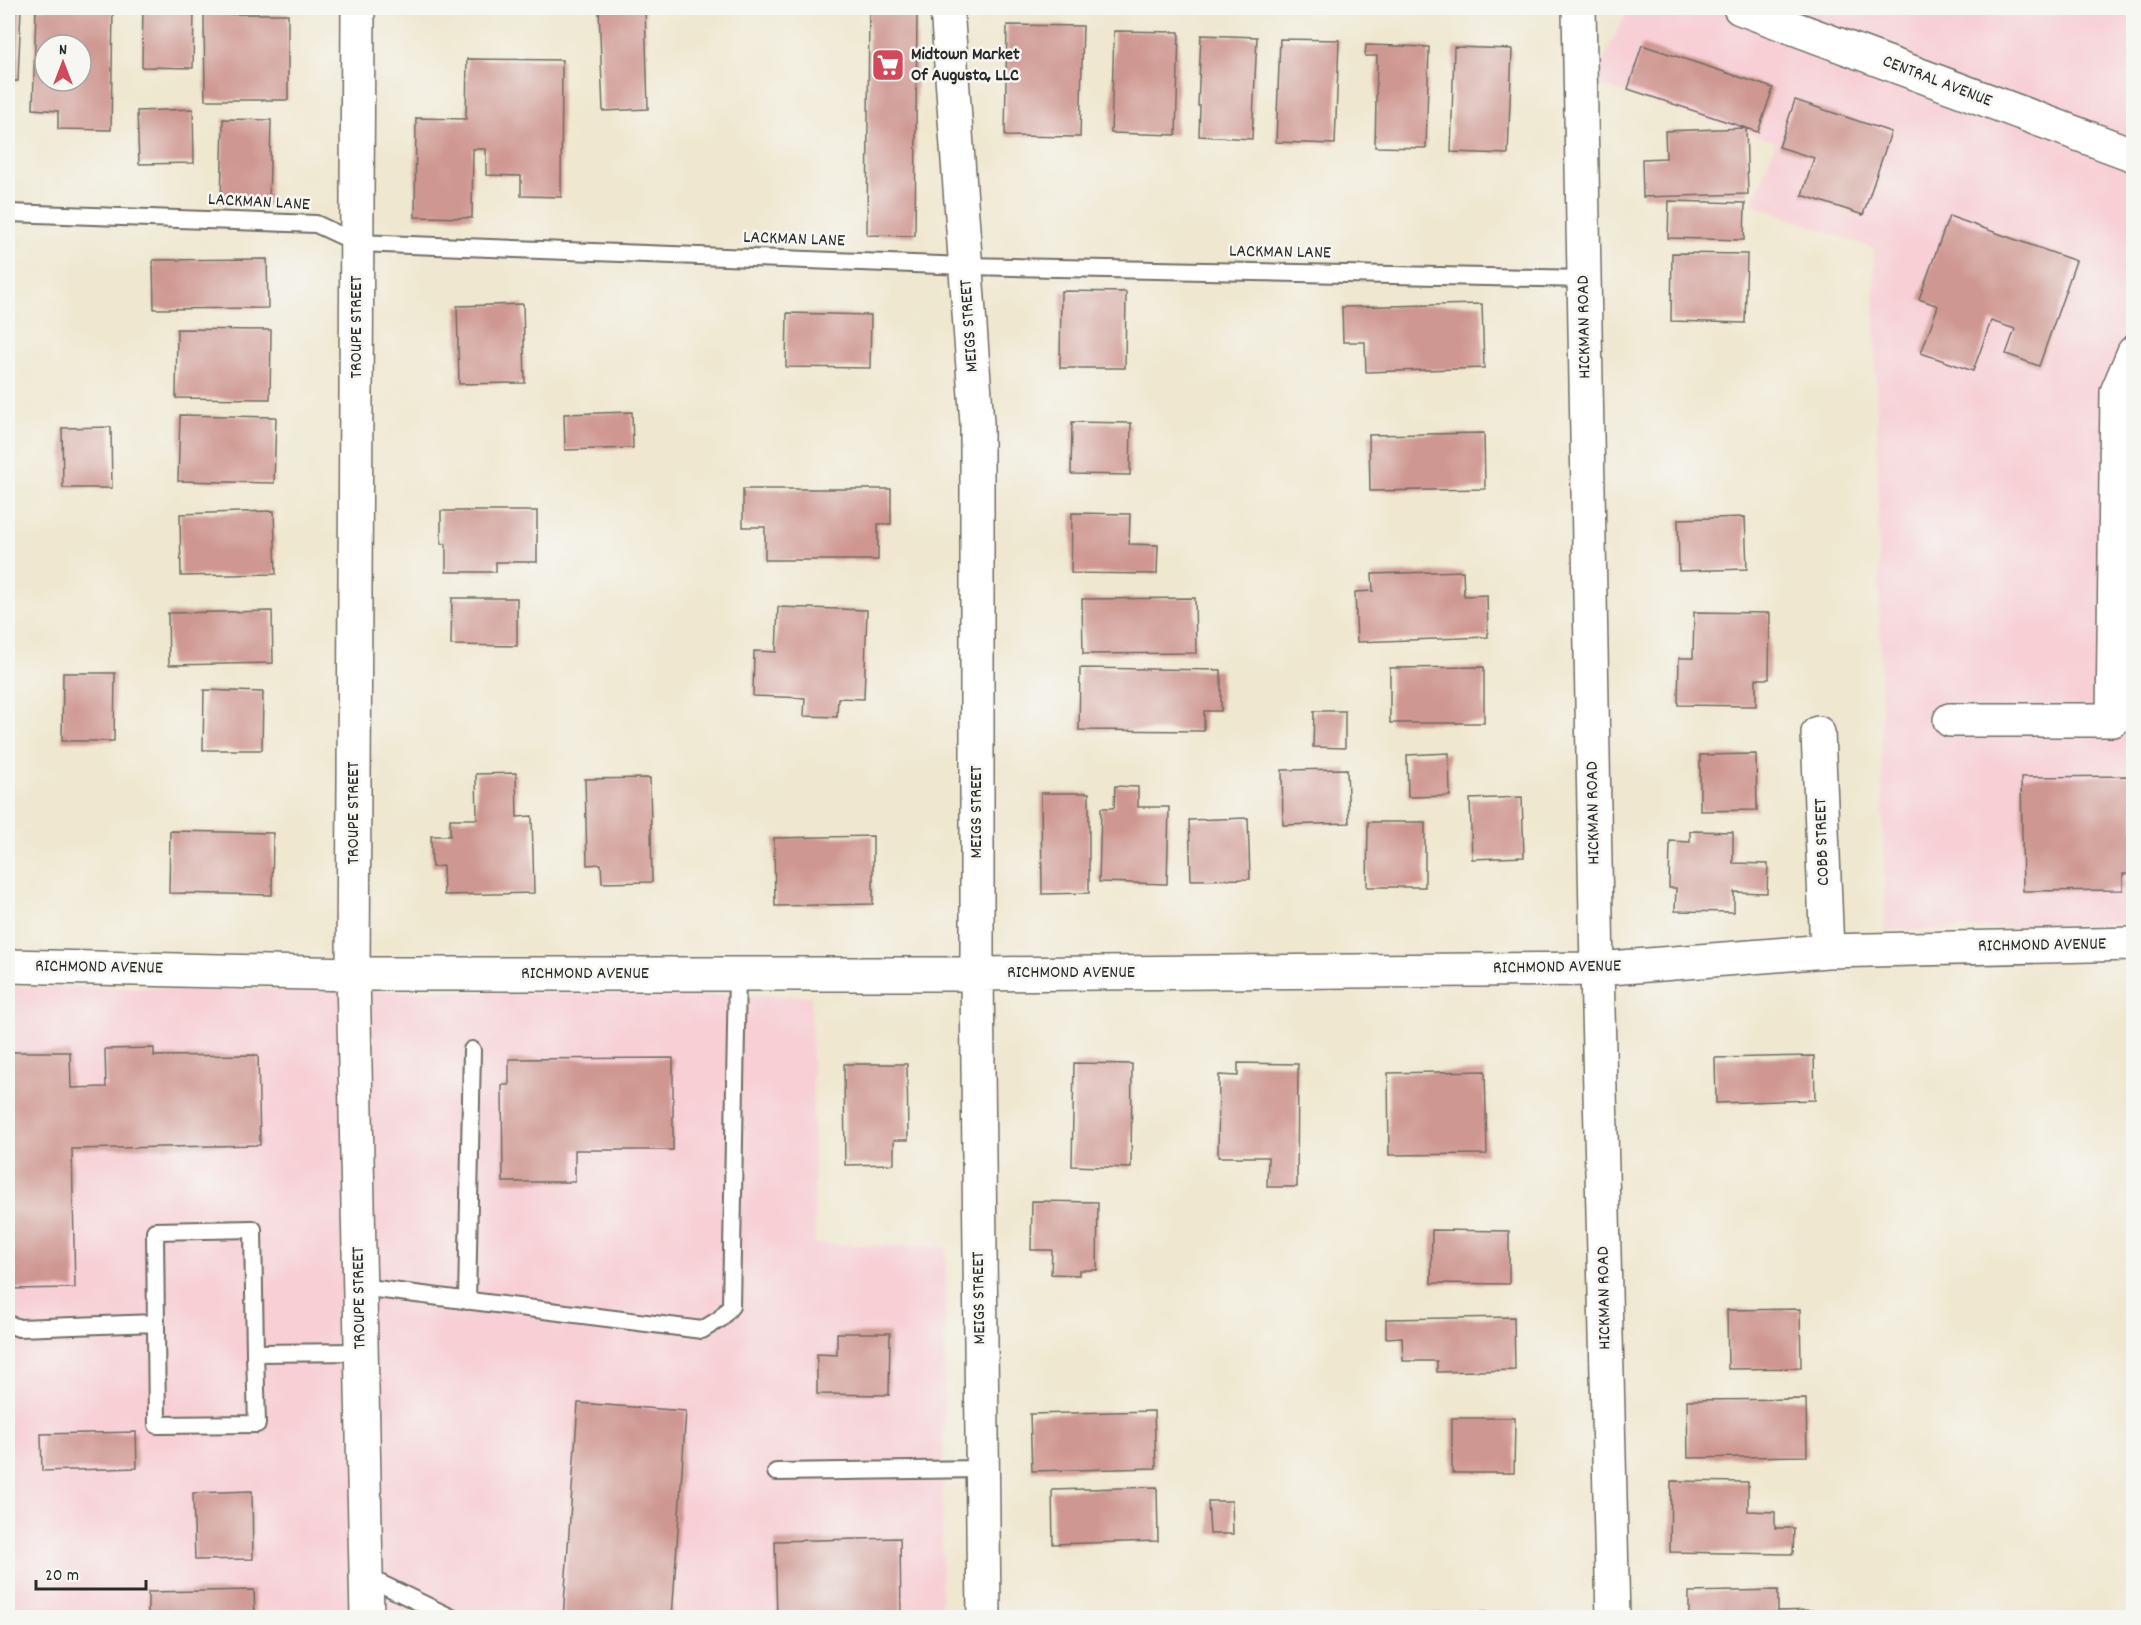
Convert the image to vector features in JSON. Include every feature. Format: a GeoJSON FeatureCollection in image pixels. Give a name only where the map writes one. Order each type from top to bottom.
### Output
{"type":"FeatureCollection","features":[{"type":"Feature","properties":{"kind":"street","name":"TROUPE STREET"},"geometry":{"type":"LineString","coordinates":[[358,8],[353,974],[367,1617]]}},
{"type":"Feature","properties":{"kind":"street","name":"MEIGS STREET"},"geometry":{"type":"LineString","coordinates":[[947,8],[977,423],[977,974],[984,1617]]}},
{"type":"Feature","properties":{"kind":"street","name":"HICKMAN ROAD"},"geometry":{"type":"LineString","coordinates":[[1579,8],[1597,969],[1613,1617]]}},
{"type":"Feature","properties":{"kind":"street","name":"CENTRAL AVENUE"},"geometry":{"type":"LineString","coordinates":[[1740,8],[2133,155]]}},
{"type":"Feature","properties":{"kind":"street"},"geometry":{"type":"LineString","coordinates":[[1950,720],[2113,720],[2124,584],[2117,392],[2133,352]]}},
{"type":"Feature","properties":{"kind":"street","name":"COBB STREET"},"geometry":{"type":"LineString","coordinates":[[1818,733],[1827,951]]}},
{"type":"Feature","properties":{"kind":"street","name":"RICHMOND AVENUE"},"geometry":{"type":"LineString","coordinates":[[8,966],[353,974],[977,974],[1597,969],[1827,951],[2133,944]]}},
{"type":"Feature","properties":{"kind":"lane","name":"LACKMAN LANE"},"geometry":{"type":"LineString","coordinates":[[8,213],[316,224],[357,243],[966,266],[1584,279]]}},
{"type":"Feature","properties":{"kind":"lane"},"geometry":{"type":"LineString","coordinates":[[360,1287],[702,1330],[720,1319],[731,1306],[737,974]]}},
{"type":"Feature","properties":{"kind":"lane"},"geometry":{"type":"LineString","coordinates":[[467,1301],[472,1050]]}},
{"type":"Feature","properties":{"kind":"lane"},"geometry":{"type":"LineString","coordinates":[[253,1229],[255,1353],[258,1424],[157,1425],[155,1231],[253,1229]]}},
{"type":"Feature","properties":{"kind":"lane"},"geometry":{"type":"LineString","coordinates":[[8,1324],[19,1328],[156,1323]]}},
{"type":"Feature","properties":{"kind":"lane"},"geometry":{"type":"LineString","coordinates":[[255,1353],[360,1352]]}},
{"type":"Feature","properties":{"kind":"lane"},"geometry":{"type":"LineString","coordinates":[[776,1472],[982,1469]]}},
{"type":"Feature","properties":{"kind":"lane"},"geometry":{"type":"LineString","coordinates":[[367,1577],[452,1617]]}},
{"type":"Feature","properties":{"kind":"shaded area"},"geometry":{"type":"Polygon","coordinates":[[[1628,8],[2133,8],[2133,924],[1885,931],[1874,249],[1752,204],[1776,142],[1593,83],[1628,8]]]}},
{"type":"Feature","properties":{"kind":"shaded area"},"geometry":{"type":"Polygon","coordinates":[[[8,986],[811,996],[815,1244],[946,1247],[941,1617],[8,1618],[8,986]]]}},
{"type":"Feature","properties":{"kind":"building"},"geometry":{"type":"Polygon","coordinates":[[[8,8],[21,8],[18,81],[8,81],[8,8]]]}},
{"type":"Feature","properties":{"kind":"building"},"geometry":{"type":"Polygon","coordinates":[[[36,8],[113,8],[111,130],[58,129],[58,111],[33,109],[33,93],[93,93],[93,33],[35,33],[36,8]]]}},
{"type":"Feature","properties":{"kind":"building"},"geometry":{"type":"Polygon","coordinates":[[[143,8],[194,8],[193,68],[142,67],[143,8]]]}},
{"type":"Feature","properties":{"kind":"building"},"geometry":{"type":"Polygon","coordinates":[[[645,8],[648,109],[603,111],[599,9],[645,8]]]}},
{"type":"Feature","properties":{"kind":"building"},"geometry":{"type":"Polygon","coordinates":[[[869,8],[917,8],[915,236],[867,235],[869,8]]]}},
{"type":"Feature","properties":{"kind":"building"},"geometry":{"type":"Polygon","coordinates":[[[204,14],[288,14],[288,100],[205,100],[204,14]]]}},
{"type":"Feature","properties":{"kind":"building"},"geometry":{"type":"Polygon","coordinates":[[[1007,25],[1083,26],[1080,137],[1005,136],[1007,25]]]}},
{"type":"Feature","properties":{"kind":"building"},"geometry":{"type":"Polygon","coordinates":[[[1114,31],[1179,32],[1176,135],[1111,133],[1114,31]]]}},
{"type":"Feature","properties":{"kind":"building"},"geometry":{"type":"Polygon","coordinates":[[[1201,35],[1257,37],[1252,139],[1199,136],[1201,35]]]}},
{"type":"Feature","properties":{"kind":"building"},"geometry":{"type":"Polygon","coordinates":[[[1280,39],[1339,40],[1335,144],[1276,142],[1280,39]]]}},
{"type":"Feature","properties":{"kind":"building"},"geometry":{"type":"Polygon","coordinates":[[[1366,45],[1429,47],[1426,148],[1375,147],[1377,56],[1365,56],[1366,45]]]}},
{"type":"Feature","properties":{"kind":"building"},"geometry":{"type":"Polygon","coordinates":[[[1642,45],[1773,88],[1758,132],[1628,89],[1642,45]]]}},
{"type":"Feature","properties":{"kind":"building"},"geometry":{"type":"Polygon","coordinates":[[[1454,47],[1512,49],[1508,154],[1451,152],[1454,47]]]}},
{"type":"Feature","properties":{"kind":"building"},"geometry":{"type":"Polygon","coordinates":[[[467,59],[562,60],[561,197],[521,196],[521,176],[486,175],[486,149],[473,149],[472,218],[415,217],[416,118],[466,119],[467,59]]]}},
{"type":"Feature","properties":{"kind":"building"},"geometry":{"type":"Polygon","coordinates":[[[1795,100],[1891,132],[1863,215],[1802,195],[1814,158],[1779,147],[1795,100]]]}},
{"type":"Feature","properties":{"kind":"building"},"geometry":{"type":"Polygon","coordinates":[[[193,109],[194,163],[139,164],[137,111],[193,109]]]}},
{"type":"Feature","properties":{"kind":"building"},"geometry":{"type":"Polygon","coordinates":[[[223,119],[271,120],[269,205],[221,204],[223,119]]]}},
{"type":"Feature","properties":{"kind":"building"},"geometry":{"type":"Polygon","coordinates":[[[1746,128],[1748,194],[1643,197],[1642,159],[1666,158],[1665,131],[1746,128]]]}},
{"type":"Feature","properties":{"kind":"building"},"geometry":{"type":"Polygon","coordinates":[[[1669,201],[1745,203],[1744,240],[1668,238],[1669,201]]]}},
{"type":"Feature","properties":{"kind":"building"},"geometry":{"type":"Polygon","coordinates":[[[1949,216],[2076,261],[2039,366],[2006,354],[2015,329],[1991,321],[1973,371],[1921,353],[1938,306],[1919,299],[1949,216]]]}},
{"type":"Feature","properties":{"kind":"building"},"geometry":{"type":"Polygon","coordinates":[[[1672,253],[1747,254],[1745,323],[1671,321],[1672,253]]]}},
{"type":"Feature","properties":{"kind":"building"},"geometry":{"type":"Polygon","coordinates":[[[267,259],[268,308],[154,309],[153,260],[267,259]]]}},
{"type":"Feature","properties":{"kind":"building"},"geometry":{"type":"Polygon","coordinates":[[[1061,291],[1126,292],[1125,368],[1060,368],[1061,291]]]}},
{"type":"Feature","properties":{"kind":"building"},"geometry":{"type":"Polygon","coordinates":[[[523,304],[525,383],[459,384],[457,306],[523,304]]]}},
{"type":"Feature","properties":{"kind":"building"},"geometry":{"type":"Polygon","coordinates":[[[1482,304],[1484,368],[1366,372],[1365,342],[1343,342],[1342,307],[1482,304]]]}},
{"type":"Feature","properties":{"kind":"building"},"geometry":{"type":"Polygon","coordinates":[[[787,313],[871,315],[870,368],[786,367],[787,313]]]}},
{"type":"Feature","properties":{"kind":"building"},"geometry":{"type":"Polygon","coordinates":[[[177,329],[271,330],[270,399],[176,398],[177,329]]]}},
{"type":"Feature","properties":{"kind":"building"},"geometry":{"type":"Polygon","coordinates":[[[632,412],[633,448],[565,450],[564,414],[632,412]]]}},
{"type":"Feature","properties":{"kind":"building"},"geometry":{"type":"Polygon","coordinates":[[[180,415],[276,417],[274,483],[178,481],[180,415]]]}},
{"type":"Feature","properties":{"kind":"building"},"geometry":{"type":"Polygon","coordinates":[[[1072,422],[1131,423],[1130,475],[1071,474],[1072,422]]]}},
{"type":"Feature","properties":{"kind":"building"},"geometry":{"type":"Polygon","coordinates":[[[111,427],[112,488],[63,488],[62,428],[111,427]]]}},
{"type":"Feature","properties":{"kind":"building"},"geometry":{"type":"Polygon","coordinates":[[[1484,433],[1485,489],[1370,491],[1369,435],[1484,433]]]}},
{"type":"Feature","properties":{"kind":"building"},"geometry":{"type":"Polygon","coordinates":[[[743,489],[891,489],[891,524],[878,524],[878,560],[765,560],[765,527],[743,527],[743,489]]]}},
{"type":"Feature","properties":{"kind":"building"},"geometry":{"type":"Polygon","coordinates":[[[274,511],[276,574],[181,576],[180,514],[274,511]]]}},
{"type":"Feature","properties":{"kind":"building"},"geometry":{"type":"Polygon","coordinates":[[[441,511],[537,511],[537,562],[496,562],[496,572],[446,572],[446,544],[441,544],[441,511]]]}},
{"type":"Feature","properties":{"kind":"building"},"geometry":{"type":"Polygon","coordinates":[[[1072,513],[1130,514],[1129,544],[1158,545],[1157,574],[1071,573],[1072,513]]]}},
{"type":"Feature","properties":{"kind":"building"},"geometry":{"type":"Polygon","coordinates":[[[1745,517],[1747,569],[1679,571],[1678,519],[1745,517]]]}},
{"type":"Feature","properties":{"kind":"building"},"geometry":{"type":"Polygon","coordinates":[[[1463,571],[1464,596],[1487,595],[1488,637],[1357,642],[1355,592],[1373,591],[1372,574],[1463,571]]]}},
{"type":"Feature","properties":{"kind":"building"},"geometry":{"type":"Polygon","coordinates":[[[452,598],[517,598],[517,646],[451,645],[452,598]]]}},
{"type":"Feature","properties":{"kind":"building"},"geometry":{"type":"Polygon","coordinates":[[[1195,598],[1196,653],[1083,654],[1082,599],[1195,598]]]}},
{"type":"Feature","properties":{"kind":"building"},"geometry":{"type":"Polygon","coordinates":[[[778,607],[867,610],[864,699],[838,698],[837,717],[804,716],[805,698],[753,696],[754,651],[776,652],[778,607]]]}},
{"type":"Feature","properties":{"kind":"building"},"geometry":{"type":"Polygon","coordinates":[[[272,611],[273,663],[169,665],[168,613],[272,611]]]}},
{"type":"Feature","properties":{"kind":"building"},"geometry":{"type":"Polygon","coordinates":[[[1694,612],[1770,613],[1769,679],[1756,679],[1756,706],[1678,705],[1679,658],[1693,658],[1694,612]]]}},
{"type":"Feature","properties":{"kind":"building"},"geometry":{"type":"Polygon","coordinates":[[[1484,667],[1484,723],[1390,723],[1390,668],[1484,667]]]}},
{"type":"Feature","properties":{"kind":"building"},"geometry":{"type":"Polygon","coordinates":[[[1080,668],[1221,670],[1221,711],[1204,711],[1204,731],[1079,730],[1080,668]]]}},
{"type":"Feature","properties":{"kind":"building"},"geometry":{"type":"Polygon","coordinates":[[[63,673],[115,673],[114,741],[62,741],[63,673]]]}},
{"type":"Feature","properties":{"kind":"building"},"geometry":{"type":"Polygon","coordinates":[[[204,690],[263,692],[262,750],[203,750],[204,690]]]}},
{"type":"Feature","properties":{"kind":"building"},"geometry":{"type":"Polygon","coordinates":[[[1314,711],[1345,711],[1345,748],[1313,747],[1314,711]]]}},
{"type":"Feature","properties":{"kind":"building"},"geometry":{"type":"Polygon","coordinates":[[[1449,753],[1450,796],[1408,797],[1407,755],[1449,753]]]}},
{"type":"Feature","properties":{"kind":"building"},"geometry":{"type":"Polygon","coordinates":[[[1756,754],[1757,810],[1700,811],[1700,755],[1756,754]]]}},
{"type":"Feature","properties":{"kind":"building"},"geometry":{"type":"Polygon","coordinates":[[[8,767],[11,767],[11,805],[8,805],[8,767]]]}},
{"type":"Feature","properties":{"kind":"building"},"geometry":{"type":"Polygon","coordinates":[[[1347,769],[1349,823],[1283,825],[1282,770],[1347,769]]]}},
{"type":"Feature","properties":{"kind":"building"},"geometry":{"type":"Polygon","coordinates":[[[516,773],[517,817],[532,816],[534,893],[444,895],[443,866],[432,867],[431,836],[450,836],[450,819],[477,819],[476,774],[516,773]]]}},
{"type":"Feature","properties":{"kind":"building"},"geometry":{"type":"Polygon","coordinates":[[[2134,776],[2134,874],[2123,874],[2123,890],[2023,891],[2021,777],[2134,776]]]}},
{"type":"Feature","properties":{"kind":"building"},"geometry":{"type":"Polygon","coordinates":[[[650,778],[652,882],[602,883],[601,864],[587,865],[585,779],[650,778]]]}},
{"type":"Feature","properties":{"kind":"building"},"geometry":{"type":"Polygon","coordinates":[[[1115,786],[1138,787],[1138,807],[1169,807],[1167,884],[1099,882],[1101,808],[1114,808],[1115,786]]]}},
{"type":"Feature","properties":{"kind":"building"},"geometry":{"type":"Polygon","coordinates":[[[1041,793],[1089,793],[1089,893],[1042,894],[1041,793]]]}},
{"type":"Feature","properties":{"kind":"building"},"geometry":{"type":"Polygon","coordinates":[[[1522,797],[1524,857],[1472,859],[1470,799],[1522,797]]]}},
{"type":"Feature","properties":{"kind":"building"},"geometry":{"type":"Polygon","coordinates":[[[1248,818],[1250,879],[1191,880],[1189,820],[1248,818]]]}},
{"type":"Feature","properties":{"kind":"building"},"geometry":{"type":"Polygon","coordinates":[[[1368,822],[1425,822],[1425,887],[1367,887],[1368,822]]]}},
{"type":"Feature","properties":{"kind":"building"},"geometry":{"type":"Polygon","coordinates":[[[170,831],[273,833],[272,895],[169,893],[170,831]]]}},
{"type":"Feature","properties":{"kind":"building"},"geometry":{"type":"Polygon","coordinates":[[[1690,831],[1733,832],[1733,863],[1768,864],[1767,893],[1734,892],[1734,912],[1675,911],[1676,888],[1669,888],[1670,841],[1690,842],[1690,831]]]}},
{"type":"Feature","properties":{"kind":"building"},"geometry":{"type":"Polygon","coordinates":[[[873,836],[873,904],[775,906],[774,838],[873,836]]]}},
{"type":"Feature","properties":{"kind":"building"},"geometry":{"type":"Polygon","coordinates":[[[154,1048],[154,1056],[258,1055],[260,1145],[72,1149],[75,1288],[8,1289],[8,1052],[70,1052],[71,1088],[106,1087],[105,1049],[154,1048]]]}},
{"type":"Feature","properties":{"kind":"building"},"geometry":{"type":"Polygon","coordinates":[[[1814,1056],[1815,1100],[1716,1103],[1715,1058],[1814,1056]]]}},
{"type":"Feature","properties":{"kind":"building"},"geometry":{"type":"Polygon","coordinates":[[[673,1058],[673,1150],[575,1150],[575,1182],[503,1182],[502,1085],[509,1085],[509,1059],[673,1058]]]}},
{"type":"Feature","properties":{"kind":"building"},"geometry":{"type":"Polygon","coordinates":[[[1074,1063],[1132,1064],[1131,1168],[1072,1166],[1074,1063]]]}},
{"type":"Feature","properties":{"kind":"building"},"geometry":{"type":"Polygon","coordinates":[[[1238,1063],[1298,1064],[1297,1187],[1267,1187],[1268,1157],[1218,1157],[1219,1075],[1238,1076],[1238,1063]]]}},
{"type":"Feature","properties":{"kind":"building"},"geometry":{"type":"Polygon","coordinates":[[[844,1064],[907,1064],[908,1140],[894,1140],[894,1164],[845,1165],[844,1064]]]}},
{"type":"Feature","properties":{"kind":"building"},"geometry":{"type":"Polygon","coordinates":[[[1485,1071],[1487,1154],[1389,1155],[1388,1073],[1485,1071]]]}},
{"type":"Feature","properties":{"kind":"building"},"geometry":{"type":"Polygon","coordinates":[[[1032,1201],[1098,1202],[1097,1270],[1079,1270],[1079,1275],[1051,1274],[1052,1250],[1031,1250],[1032,1201]]]}},
{"type":"Feature","properties":{"kind":"building"},"geometry":{"type":"Polygon","coordinates":[[[1432,1230],[1509,1231],[1509,1284],[1431,1283],[1432,1230]]]}},
{"type":"Feature","properties":{"kind":"building"},"geometry":{"type":"Polygon","coordinates":[[[1800,1309],[1801,1368],[1728,1369],[1727,1310],[1800,1309]]]}},
{"type":"Feature","properties":{"kind":"building"},"geometry":{"type":"Polygon","coordinates":[[[1514,1317],[1515,1370],[1437,1372],[1437,1361],[1403,1361],[1402,1337],[1386,1338],[1386,1319],[1514,1317]]]}},
{"type":"Feature","properties":{"kind":"building"},"geometry":{"type":"Polygon","coordinates":[[[837,1333],[890,1333],[889,1395],[817,1394],[817,1354],[837,1355],[837,1333]]]}},
{"type":"Feature","properties":{"kind":"building"},"geometry":{"type":"Polygon","coordinates":[[[1806,1399],[1807,1456],[1688,1458],[1687,1400],[1806,1399]]]}},
{"type":"Feature","properties":{"kind":"building"},"geometry":{"type":"Polygon","coordinates":[[[578,1403],[686,1411],[672,1618],[563,1618],[578,1403]]]}},
{"type":"Feature","properties":{"kind":"building"},"geometry":{"type":"Polygon","coordinates":[[[1154,1411],[1156,1468],[1032,1471],[1030,1414],[1154,1411]]]}},
{"type":"Feature","properties":{"kind":"building"},"geometry":{"type":"Polygon","coordinates":[[[1452,1418],[1515,1418],[1514,1473],[1452,1473],[1452,1418]]]}},
{"type":"Feature","properties":{"kind":"building"},"geometry":{"type":"Polygon","coordinates":[[[136,1432],[137,1468],[42,1471],[41,1434],[136,1432]]]}},
{"type":"Feature","properties":{"kind":"building"},"geometry":{"type":"Polygon","coordinates":[[[1671,1481],[1748,1482],[1748,1511],[1775,1512],[1775,1528],[1794,1528],[1793,1554],[1670,1552],[1671,1481]]]}},
{"type":"Feature","properties":{"kind":"building"},"geometry":{"type":"Polygon","coordinates":[[[1157,1487],[1158,1541],[1053,1544],[1052,1490],[1157,1487]]]}},
{"type":"Feature","properties":{"kind":"building"},"geometry":{"type":"Polygon","coordinates":[[[252,1491],[253,1559],[195,1560],[193,1493],[252,1491]]]}},
{"type":"Feature","properties":{"kind":"building"},"geometry":{"type":"Polygon","coordinates":[[[1208,1501],[1232,1501],[1233,1534],[1210,1534],[1208,1501]]]}},
{"type":"Feature","properties":{"kind":"building"},"geometry":{"type":"Polygon","coordinates":[[[900,1538],[901,1618],[777,1618],[775,1541],[900,1538]]]}},
{"type":"Feature","properties":{"kind":"building"},"geometry":{"type":"Polygon","coordinates":[[[254,1590],[255,1618],[148,1618],[148,1592],[254,1590]]]}},
{"type":"Feature","properties":{"kind":"building"},"geometry":{"type":"Polygon","coordinates":[[[1778,1590],[1778,1611],[1812,1610],[1812,1618],[1689,1618],[1689,1592],[1778,1590]]]}},
{"type":"Feature","properties":{"kind":"building"},"geometry":{"type":"Polygon","coordinates":[[[1486,1612],[1486,1618],[1432,1618],[1432,1613],[1486,1612]]]}},
{"type":"Feature","properties":{"kind":"place","name":"Midtown Market Of Augusta, LLC"},"geometry":{"type":"Point","coordinates":[888,65]}}]}
